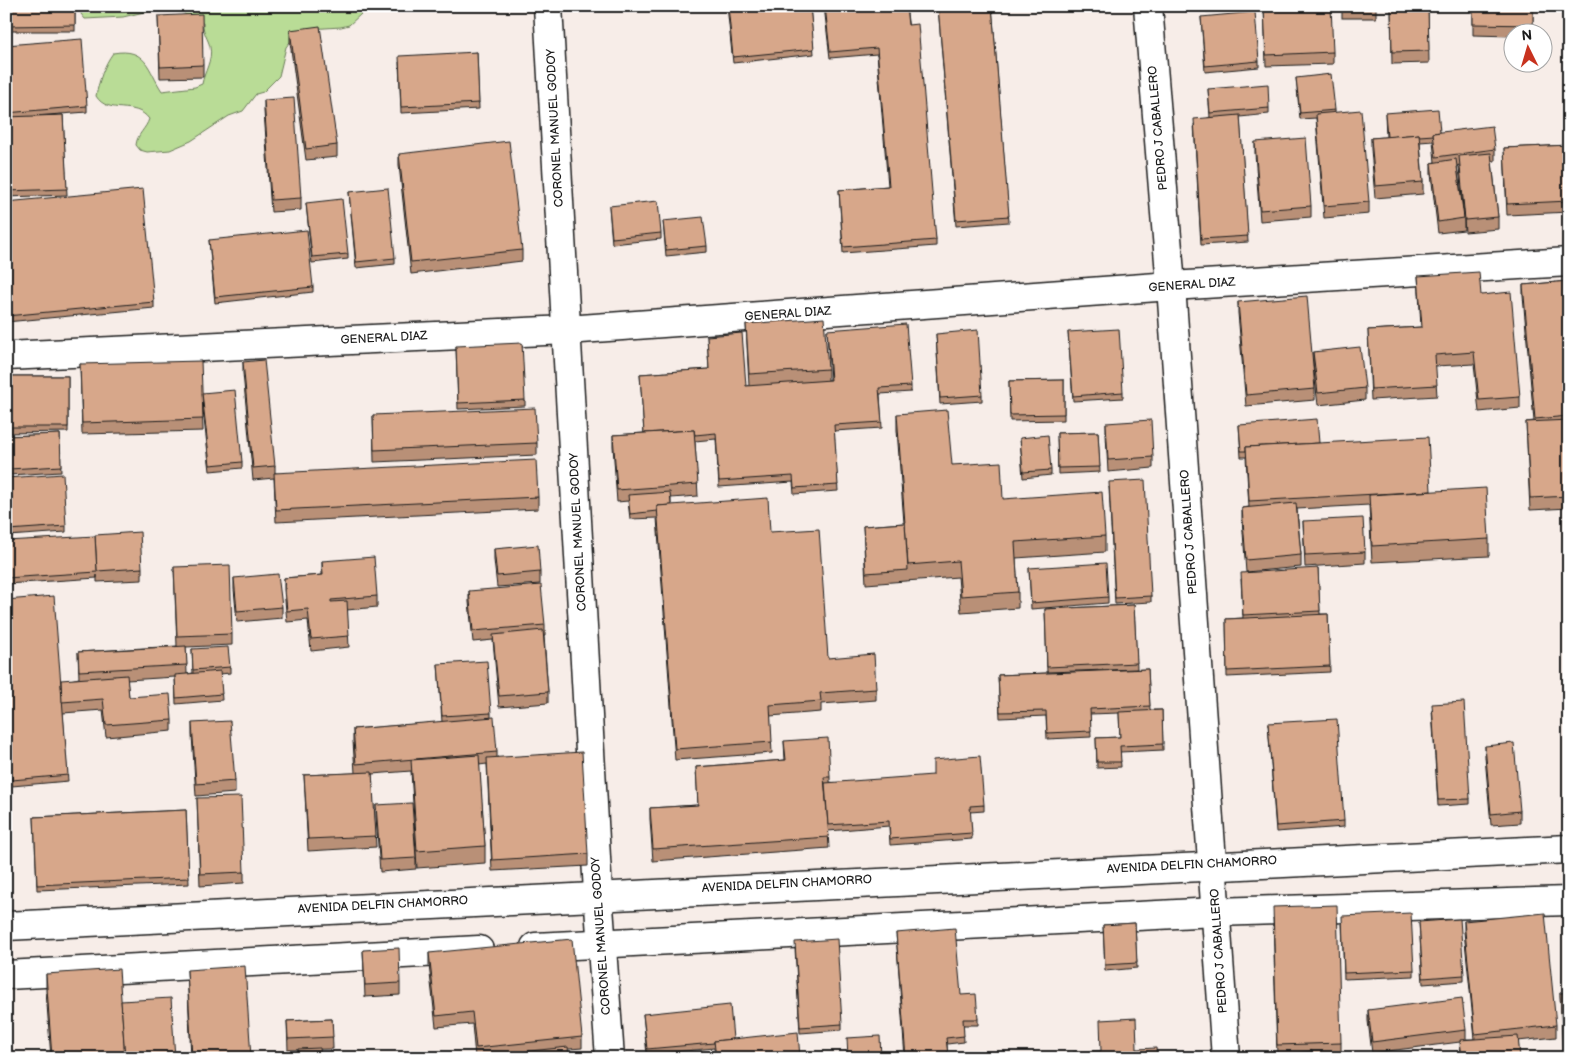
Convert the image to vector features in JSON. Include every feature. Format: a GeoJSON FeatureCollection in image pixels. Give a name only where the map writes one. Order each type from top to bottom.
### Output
{"type":"FeatureCollection","features":[{"type":"Feature","properties":{"kind":"street","name":"CORONEL MANUEL GODOY"},"geometry":{"type":"LineString","coordinates":[[548,6],[598,893],[610,1058]]}},
{"type":"Feature","properties":{"kind":"street","name":"PEDRO J CABALLERO"},"geometry":{"type":"LineString","coordinates":[[1148,6],[1171,286],[1226,1058]]}},
{"type":"Feature","properties":{"kind":"street","name":"GENERAL DIAZ"},"geometry":{"type":"LineString","coordinates":[[6,356],[567,330],[1171,286],[1569,262]]}},
{"type":"Feature","properties":{"kind":"street","name":"AVENIDA DELFIN CHAMORRO"},"geometry":{"type":"LineString","coordinates":[[6,926],[598,893],[1213,863],[1569,850]]}},
{"type":"Feature","properties":{"kind":"street"},"geometry":{"type":"LineString","coordinates":[[6,974],[1216,912],[1569,901]]}},
{"type":"Feature","properties":{"kind":"green space"},"geometry":{"type":"Polygon","coordinates":[[[81,6],[360,6],[361,14],[349,25],[309,29],[290,42],[286,47],[279,76],[263,92],[256,94],[243,111],[229,116],[191,141],[170,150],[147,152],[140,150],[136,145],[149,119],[143,113],[136,110],[107,105],[96,96],[104,68],[113,53],[133,53],[145,62],[162,91],[195,87],[202,84],[211,52],[203,23],[195,22],[184,13],[161,8],[123,17],[85,19],[81,14],[81,6]]]}},
{"type":"Feature","properties":{"kind":"building"},"geometry":{"type":"Polygon","coordinates":[[[6,6],[75,6],[75,25],[6,26],[6,6]]]}},
{"type":"Feature","properties":{"kind":"building"},"geometry":{"type":"Polygon","coordinates":[[[728,6],[810,6],[814,49],[733,57],[728,6]]]}},
{"type":"Feature","properties":{"kind":"building"},"geometry":{"type":"Polygon","coordinates":[[[825,6],[906,6],[908,25],[918,24],[936,240],[843,247],[839,190],[889,186],[877,48],[830,52],[825,6]]]}},
{"type":"Feature","properties":{"kind":"building"},"geometry":{"type":"Polygon","coordinates":[[[938,6],[992,6],[1009,216],[956,220],[938,6]]]}},
{"type":"Feature","properties":{"kind":"building"},"geometry":{"type":"Polygon","coordinates":[[[1331,6],[1333,52],[1266,55],[1264,7],[1331,6]]]}},
{"type":"Feature","properties":{"kind":"building"},"geometry":{"type":"Polygon","coordinates":[[[1391,6],[1428,6],[1429,51],[1392,52],[1391,6]]]}},
{"type":"Feature","properties":{"kind":"building"},"geometry":{"type":"Polygon","coordinates":[[[1473,6],[1533,6],[1533,22],[1473,24],[1473,6]]]}},
{"type":"Feature","properties":{"kind":"building"},"geometry":{"type":"Polygon","coordinates":[[[1255,12],[1259,61],[1205,66],[1201,17],[1255,12]]]}},
{"type":"Feature","properties":{"kind":"building"},"geometry":{"type":"Polygon","coordinates":[[[202,14],[203,65],[160,67],[158,16],[202,14]]]}},
{"type":"Feature","properties":{"kind":"building"},"geometry":{"type":"Polygon","coordinates":[[[320,26],[337,145],[306,149],[290,30],[320,26]]]}},
{"type":"Feature","properties":{"kind":"building"},"geometry":{"type":"Polygon","coordinates":[[[82,39],[87,106],[6,113],[6,45],[82,39]]]}},
{"type":"Feature","properties":{"kind":"building"},"geometry":{"type":"Polygon","coordinates":[[[477,52],[479,103],[401,107],[399,56],[477,52]]]}},
{"type":"Feature","properties":{"kind":"building"},"geometry":{"type":"Polygon","coordinates":[[[1331,74],[1335,110],[1300,113],[1296,78],[1331,74]]]}},
{"type":"Feature","properties":{"kind":"building"},"geometry":{"type":"Polygon","coordinates":[[[1268,84],[1269,108],[1210,113],[1208,89],[1268,84]]]}},
{"type":"Feature","properties":{"kind":"building"},"geometry":{"type":"Polygon","coordinates":[[[294,98],[301,198],[271,200],[264,100],[294,98]]]}},
{"type":"Feature","properties":{"kind":"building"},"geometry":{"type":"Polygon","coordinates":[[[1438,109],[1440,132],[1433,133],[1434,135],[1419,136],[1419,134],[1387,137],[1385,113],[1438,109]]]}},
{"type":"Feature","properties":{"kind":"building"},"geometry":{"type":"Polygon","coordinates":[[[1361,110],[1369,202],[1324,206],[1316,114],[1361,110]]]}},
{"type":"Feature","properties":{"kind":"building"},"geometry":{"type":"Polygon","coordinates":[[[63,115],[67,189],[6,191],[6,117],[63,115]]]}},
{"type":"Feature","properties":{"kind":"building"},"geometry":{"type":"Polygon","coordinates":[[[1240,115],[1248,236],[1201,239],[1194,119],[1240,115]]]}},
{"type":"Feature","properties":{"kind":"building"},"geometry":{"type":"Polygon","coordinates":[[[1492,126],[1495,149],[1436,157],[1433,133],[1492,126]]]}},
{"type":"Feature","properties":{"kind":"building"},"geometry":{"type":"Polygon","coordinates":[[[1419,134],[1423,182],[1375,186],[1371,138],[1419,134]]]}},
{"type":"Feature","properties":{"kind":"building"},"geometry":{"type":"Polygon","coordinates":[[[1306,138],[1311,206],[1260,210],[1255,142],[1306,138]]]}},
{"type":"Feature","properties":{"kind":"building"},"geometry":{"type":"Polygon","coordinates":[[[509,141],[522,250],[411,262],[399,154],[509,141]]]}},
{"type":"Feature","properties":{"kind":"building"},"geometry":{"type":"Polygon","coordinates":[[[1569,145],[1569,201],[1507,204],[1504,148],[1569,145]]]}},
{"type":"Feature","properties":{"kind":"building"},"geometry":{"type":"Polygon","coordinates":[[[1491,153],[1498,217],[1465,220],[1459,156],[1491,153]]]}},
{"type":"Feature","properties":{"kind":"building"},"geometry":{"type":"Polygon","coordinates":[[[1456,159],[1464,218],[1438,222],[1431,163],[1456,159]]]}},
{"type":"Feature","properties":{"kind":"building"},"geometry":{"type":"Polygon","coordinates":[[[388,188],[395,258],[356,262],[349,192],[388,188]]]}},
{"type":"Feature","properties":{"kind":"building"},"geometry":{"type":"Polygon","coordinates":[[[143,189],[154,302],[6,316],[6,202],[143,189]]]}},
{"type":"Feature","properties":{"kind":"building"},"geometry":{"type":"Polygon","coordinates":[[[342,199],[348,254],[312,257],[306,203],[342,199]]]}},
{"type":"Feature","properties":{"kind":"building"},"geometry":{"type":"Polygon","coordinates":[[[658,201],[661,233],[612,238],[609,206],[658,201]]]}},
{"type":"Feature","properties":{"kind":"building"},"geometry":{"type":"Polygon","coordinates":[[[703,217],[707,246],[666,250],[663,221],[703,217]]]}},
{"type":"Feature","properties":{"kind":"building"},"geometry":{"type":"Polygon","coordinates":[[[307,230],[313,287],[215,297],[209,240],[307,230]]]}},
{"type":"Feature","properties":{"kind":"building"},"geometry":{"type":"Polygon","coordinates":[[[1479,272],[1481,295],[1511,292],[1520,397],[1479,400],[1474,352],[1435,355],[1437,385],[1371,389],[1368,330],[1422,327],[1418,276],[1479,272]]]}},
{"type":"Feature","properties":{"kind":"building"},"geometry":{"type":"Polygon","coordinates":[[[1569,281],[1569,416],[1535,419],[1523,285],[1569,281]]]}},
{"type":"Feature","properties":{"kind":"building"},"geometry":{"type":"Polygon","coordinates":[[[1307,296],[1315,389],[1246,395],[1238,302],[1307,296]]]}},
{"type":"Feature","properties":{"kind":"building"},"geometry":{"type":"Polygon","coordinates":[[[824,318],[828,369],[749,374],[746,324],[824,318]]]}},
{"type":"Feature","properties":{"kind":"building"},"geometry":{"type":"Polygon","coordinates":[[[906,324],[911,386],[879,388],[882,422],[834,425],[838,485],[794,488],[793,476],[719,481],[716,433],[695,435],[694,430],[644,433],[640,374],[709,369],[707,336],[742,333],[746,386],[831,380],[827,330],[906,324]]]}},
{"type":"Feature","properties":{"kind":"building"},"geometry":{"type":"Polygon","coordinates":[[[1119,329],[1123,392],[1073,396],[1068,332],[1119,329]]]}},
{"type":"Feature","properties":{"kind":"building"},"geometry":{"type":"Polygon","coordinates":[[[978,330],[982,395],[940,398],[936,334],[978,330]]]}},
{"type":"Feature","properties":{"kind":"building"},"geometry":{"type":"Polygon","coordinates":[[[522,343],[525,400],[458,403],[456,346],[522,343]]]}},
{"type":"Feature","properties":{"kind":"building"},"geometry":{"type":"Polygon","coordinates":[[[1360,347],[1365,388],[1318,393],[1313,352],[1360,347]]]}},
{"type":"Feature","properties":{"kind":"building"},"geometry":{"type":"Polygon","coordinates":[[[264,360],[275,466],[253,468],[243,362],[264,360]]]}},
{"type":"Feature","properties":{"kind":"building"},"geometry":{"type":"Polygon","coordinates":[[[201,361],[203,419],[82,423],[80,364],[201,361]]]}},
{"type":"Feature","properties":{"kind":"building"},"geometry":{"type":"Polygon","coordinates":[[[6,376],[68,376],[68,427],[6,427],[6,376]]]}},
{"type":"Feature","properties":{"kind":"building"},"geometry":{"type":"Polygon","coordinates":[[[1064,380],[1064,414],[1010,415],[1009,381],[1064,380]]]}},
{"type":"Feature","properties":{"kind":"building"},"geometry":{"type":"Polygon","coordinates":[[[235,390],[242,462],[210,465],[202,393],[235,390]]]}},
{"type":"Feature","properties":{"kind":"building"},"geometry":{"type":"Polygon","coordinates":[[[535,408],[537,443],[374,450],[373,415],[535,408]]]}},
{"type":"Feature","properties":{"kind":"building"},"geometry":{"type":"Polygon","coordinates":[[[947,410],[952,465],[1001,462],[1003,499],[1102,492],[1105,536],[1015,542],[1018,592],[961,596],[958,561],[908,565],[897,414],[947,410]]]}},
{"type":"Feature","properties":{"kind":"building"},"geometry":{"type":"Polygon","coordinates":[[[1317,419],[1319,443],[1246,447],[1246,451],[1241,451],[1239,425],[1317,419]]]}},
{"type":"Feature","properties":{"kind":"building"},"geometry":{"type":"Polygon","coordinates":[[[1151,420],[1153,457],[1108,460],[1106,423],[1151,420]]]}},
{"type":"Feature","properties":{"kind":"building"},"geometry":{"type":"Polygon","coordinates":[[[1569,420],[1569,496],[1530,498],[1526,422],[1569,420]]]}},
{"type":"Feature","properties":{"kind":"building"},"geometry":{"type":"Polygon","coordinates":[[[694,430],[698,484],[617,490],[613,435],[694,430]]]}},
{"type":"Feature","properties":{"kind":"building"},"geometry":{"type":"Polygon","coordinates":[[[1098,432],[1100,467],[1058,468],[1057,433],[1098,432]]]}},
{"type":"Feature","properties":{"kind":"building"},"geometry":{"type":"Polygon","coordinates":[[[60,434],[61,466],[9,469],[7,436],[60,434]]]}},
{"type":"Feature","properties":{"kind":"building"},"geometry":{"type":"Polygon","coordinates":[[[1048,435],[1051,470],[1023,472],[1020,438],[1048,435]]]}},
{"type":"Feature","properties":{"kind":"building"},"geometry":{"type":"Polygon","coordinates":[[[1428,437],[1431,491],[1249,501],[1246,447],[1428,437]]]}},
{"type":"Feature","properties":{"kind":"building"},"geometry":{"type":"Polygon","coordinates":[[[536,460],[538,497],[276,510],[274,473],[536,460]]]}},
{"type":"Feature","properties":{"kind":"building"},"geometry":{"type":"Polygon","coordinates":[[[63,474],[66,526],[8,530],[6,478],[63,474]]]}},
{"type":"Feature","properties":{"kind":"building"},"geometry":{"type":"Polygon","coordinates":[[[1145,480],[1151,596],[1115,598],[1109,482],[1145,480]]]}},
{"type":"Feature","properties":{"kind":"building"},"geometry":{"type":"Polygon","coordinates":[[[1486,488],[1489,539],[1372,546],[1369,495],[1486,488]]]}},
{"type":"Feature","properties":{"kind":"building"},"geometry":{"type":"Polygon","coordinates":[[[670,492],[671,505],[657,506],[657,511],[630,514],[628,495],[670,492]]]}},
{"type":"Feature","properties":{"kind":"building"},"geometry":{"type":"Polygon","coordinates":[[[768,498],[770,532],[819,529],[828,658],[874,654],[876,689],[820,693],[821,701],[770,705],[772,742],[675,749],[657,506],[768,498]]]}},
{"type":"Feature","properties":{"kind":"building"},"geometry":{"type":"Polygon","coordinates":[[[1296,503],[1301,555],[1246,560],[1242,508],[1296,503]]]}},
{"type":"Feature","properties":{"kind":"building"},"geometry":{"type":"Polygon","coordinates":[[[1363,518],[1365,552],[1305,555],[1303,521],[1363,518]]]}},
{"type":"Feature","properties":{"kind":"building"},"geometry":{"type":"Polygon","coordinates":[[[905,523],[908,570],[866,573],[863,526],[905,523]]]}},
{"type":"Feature","properties":{"kind":"building"},"geometry":{"type":"Polygon","coordinates":[[[140,532],[142,568],[97,571],[95,535],[140,532]]]}},
{"type":"Feature","properties":{"kind":"building"},"geometry":{"type":"Polygon","coordinates":[[[95,536],[97,572],[6,578],[6,541],[95,536]]]}},
{"type":"Feature","properties":{"kind":"building"},"geometry":{"type":"Polygon","coordinates":[[[538,545],[540,572],[497,576],[494,549],[538,545]]]}},
{"type":"Feature","properties":{"kind":"building"},"geometry":{"type":"Polygon","coordinates":[[[374,557],[377,596],[331,600],[331,602],[347,601],[349,636],[311,639],[308,609],[287,611],[284,578],[323,575],[322,561],[374,557]]]}},
{"type":"Feature","properties":{"kind":"building"},"geometry":{"type":"Polygon","coordinates":[[[1106,563],[1108,597],[1031,603],[1029,568],[1106,563]]]}},
{"type":"Feature","properties":{"kind":"building"},"geometry":{"type":"Polygon","coordinates":[[[230,565],[232,634],[177,636],[174,567],[230,565]]]}},
{"type":"Feature","properties":{"kind":"building"},"geometry":{"type":"Polygon","coordinates":[[[1318,568],[1320,611],[1243,615],[1241,573],[1318,568]]]}},
{"type":"Feature","properties":{"kind":"building"},"geometry":{"type":"Polygon","coordinates":[[[278,574],[282,607],[237,611],[234,578],[278,574]]]}},
{"type":"Feature","properties":{"kind":"building"},"geometry":{"type":"Polygon","coordinates":[[[541,585],[545,625],[473,631],[469,591],[541,585]]]}},
{"type":"Feature","properties":{"kind":"building"},"geometry":{"type":"Polygon","coordinates":[[[54,596],[68,775],[12,780],[6,702],[6,600],[54,596]]]}},
{"type":"Feature","properties":{"kind":"building"},"geometry":{"type":"Polygon","coordinates":[[[1134,605],[1137,663],[1047,667],[1045,609],[1134,605]]]}},
{"type":"Feature","properties":{"kind":"building"},"geometry":{"type":"Polygon","coordinates":[[[1328,614],[1330,666],[1227,671],[1226,619],[1328,614]]]}},
{"type":"Feature","properties":{"kind":"building"},"geometry":{"type":"Polygon","coordinates":[[[543,630],[548,692],[499,696],[493,635],[543,630]]]}},
{"type":"Feature","properties":{"kind":"building"},"geometry":{"type":"Polygon","coordinates":[[[186,646],[187,665],[79,671],[78,652],[186,646]]]}},
{"type":"Feature","properties":{"kind":"building"},"geometry":{"type":"Polygon","coordinates":[[[228,647],[230,667],[193,670],[192,649],[228,647]]]}},
{"type":"Feature","properties":{"kind":"building"},"geometry":{"type":"Polygon","coordinates":[[[487,661],[491,713],[442,716],[438,664],[487,661]]]}},
{"type":"Feature","properties":{"kind":"building"},"geometry":{"type":"Polygon","coordinates":[[[1148,669],[1150,706],[1090,709],[1091,731],[1047,733],[1046,711],[1000,712],[998,675],[1148,669]]]}},
{"type":"Feature","properties":{"kind":"building"},"geometry":{"type":"Polygon","coordinates":[[[220,671],[222,694],[176,698],[175,675],[220,671]]]}},
{"type":"Feature","properties":{"kind":"building"},"geometry":{"type":"Polygon","coordinates":[[[127,675],[129,697],[170,694],[172,720],[106,725],[103,699],[62,702],[61,680],[127,675]]]}},
{"type":"Feature","properties":{"kind":"building"},"geometry":{"type":"Polygon","coordinates":[[[1464,702],[1470,799],[1438,800],[1432,704],[1464,702]]]}},
{"type":"Feature","properties":{"kind":"building"},"geometry":{"type":"Polygon","coordinates":[[[1162,710],[1163,744],[1120,746],[1121,762],[1097,762],[1096,738],[1120,737],[1119,712],[1162,710]]]}},
{"type":"Feature","properties":{"kind":"building"},"geometry":{"type":"Polygon","coordinates":[[[494,717],[497,752],[356,764],[353,729],[494,717]]]}},
{"type":"Feature","properties":{"kind":"building"},"geometry":{"type":"Polygon","coordinates":[[[1337,719],[1344,821],[1276,826],[1268,723],[1337,719]]]}},
{"type":"Feature","properties":{"kind":"building"},"geometry":{"type":"Polygon","coordinates":[[[230,721],[235,781],[196,784],[192,723],[230,721]]]}},
{"type":"Feature","properties":{"kind":"building"},"geometry":{"type":"Polygon","coordinates":[[[828,738],[830,777],[824,777],[829,837],[653,849],[650,808],[698,805],[696,767],[786,760],[784,741],[828,738]]]}},
{"type":"Feature","properties":{"kind":"building"},"geometry":{"type":"Polygon","coordinates":[[[1514,743],[1520,811],[1491,814],[1485,746],[1514,743]]]}},
{"type":"Feature","properties":{"kind":"building"},"geometry":{"type":"Polygon","coordinates":[[[582,752],[588,854],[492,860],[487,758],[582,752]]]}},
{"type":"Feature","properties":{"kind":"building"},"geometry":{"type":"Polygon","coordinates":[[[479,755],[485,846],[417,851],[411,760],[479,755]]]}},
{"type":"Feature","properties":{"kind":"building"},"geometry":{"type":"Polygon","coordinates":[[[980,756],[984,805],[970,806],[972,833],[890,839],[889,821],[828,825],[825,783],[933,775],[933,760],[980,756]]]}},
{"type":"Feature","properties":{"kind":"building"},"geometry":{"type":"Polygon","coordinates":[[[372,772],[376,836],[308,839],[304,775],[372,772]]]}},
{"type":"Feature","properties":{"kind":"building"},"geometry":{"type":"Polygon","coordinates":[[[241,797],[244,872],[200,874],[197,798],[241,797]]]}},
{"type":"Feature","properties":{"kind":"building"},"geometry":{"type":"Polygon","coordinates":[[[412,803],[416,858],[380,860],[376,805],[412,803]]]}},
{"type":"Feature","properties":{"kind":"building"},"geometry":{"type":"Polygon","coordinates":[[[186,810],[189,878],[37,885],[34,817],[186,810]]]}},
{"type":"Feature","properties":{"kind":"building"},"geometry":{"type":"Polygon","coordinates":[[[1337,905],[1341,1043],[1277,1045],[1273,907],[1337,905]]]}},
{"type":"Feature","properties":{"kind":"building"},"geometry":{"type":"Polygon","coordinates":[[[1411,913],[1414,970],[1344,973],[1342,916],[1411,913]]]}},
{"type":"Feature","properties":{"kind":"building"},"geometry":{"type":"Polygon","coordinates":[[[1545,913],[1556,1025],[1475,1034],[1464,921],[1545,913]]]}},
{"type":"Feature","properties":{"kind":"building"},"geometry":{"type":"Polygon","coordinates":[[[1460,919],[1464,975],[1423,978],[1419,922],[1460,919]]]}},
{"type":"Feature","properties":{"kind":"building"},"geometry":{"type":"Polygon","coordinates":[[[1135,923],[1137,963],[1105,965],[1103,925],[1135,923]]]}},
{"type":"Feature","properties":{"kind":"building"},"geometry":{"type":"Polygon","coordinates":[[[955,928],[961,995],[976,994],[978,1019],[963,1019],[964,1036],[946,1038],[948,1055],[930,1058],[906,1058],[896,933],[955,928]]]}},
{"type":"Feature","properties":{"kind":"building"},"geometry":{"type":"Polygon","coordinates":[[[572,939],[582,1037],[476,1048],[472,1012],[436,1016],[429,953],[572,939]]]}},
{"type":"Feature","properties":{"kind":"building"},"geometry":{"type":"Polygon","coordinates":[[[837,939],[842,1024],[800,1027],[795,942],[837,939]]]}},
{"type":"Feature","properties":{"kind":"building"},"geometry":{"type":"Polygon","coordinates":[[[399,948],[400,983],[365,985],[363,950],[399,948]]]}},
{"type":"Feature","properties":{"kind":"building"},"geometry":{"type":"Polygon","coordinates":[[[245,966],[251,1058],[192,1058],[187,970],[245,966]]]}},
{"type":"Feature","properties":{"kind":"building"},"geometry":{"type":"Polygon","coordinates":[[[119,969],[125,1058],[52,1058],[46,974],[119,969]]]}},
{"type":"Feature","properties":{"kind":"building"},"geometry":{"type":"Polygon","coordinates":[[[1560,993],[1569,993],[1569,1046],[1563,1046],[1560,993]]]}},
{"type":"Feature","properties":{"kind":"building"},"geometry":{"type":"Polygon","coordinates":[[[171,998],[175,1058],[125,1058],[121,1001],[171,998]]]}},
{"type":"Feature","properties":{"kind":"building"},"geometry":{"type":"Polygon","coordinates":[[[1462,998],[1466,1030],[1372,1042],[1368,1010],[1462,998]]]}},
{"type":"Feature","properties":{"kind":"building"},"geometry":{"type":"Polygon","coordinates":[[[730,1005],[733,1039],[714,1041],[714,1043],[647,1049],[643,1014],[730,1005]]]}},
{"type":"Feature","properties":{"kind":"building"},"geometry":{"type":"Polygon","coordinates":[[[1136,1018],[1137,1049],[1156,1048],[1157,1058],[1073,1058],[1073,1052],[1101,1051],[1100,1020],[1136,1018]]]}},
{"type":"Feature","properties":{"kind":"building"},"geometry":{"type":"Polygon","coordinates":[[[332,1019],[333,1037],[288,1039],[287,1021],[332,1019]]]}},
{"type":"Feature","properties":{"kind":"building"},"geometry":{"type":"Polygon","coordinates":[[[798,1032],[800,1058],[716,1058],[714,1041],[798,1032]]]}},
{"type":"Feature","properties":{"kind":"building"},"geometry":{"type":"Polygon","coordinates":[[[880,1036],[881,1058],[848,1058],[847,1038],[880,1036]]]}},
{"type":"Feature","properties":{"kind":"building"},"geometry":{"type":"Polygon","coordinates":[[[1518,1036],[1520,1058],[1462,1058],[1460,1040],[1518,1036]]]}},
{"type":"Feature","properties":{"kind":"building"},"geometry":{"type":"Polygon","coordinates":[[[568,1047],[569,1058],[464,1058],[568,1047]]]}},
{"type":"Feature","properties":{"kind":"building"},"geometry":{"type":"Polygon","coordinates":[[[320,1048],[321,1058],[299,1058],[298,1049],[320,1048]]]}},
{"type":"Feature","properties":{"kind":"building"},"geometry":{"type":"Polygon","coordinates":[[[1312,1051],[1312,1058],[1276,1058],[1275,1055],[1312,1051]]]}}]}
